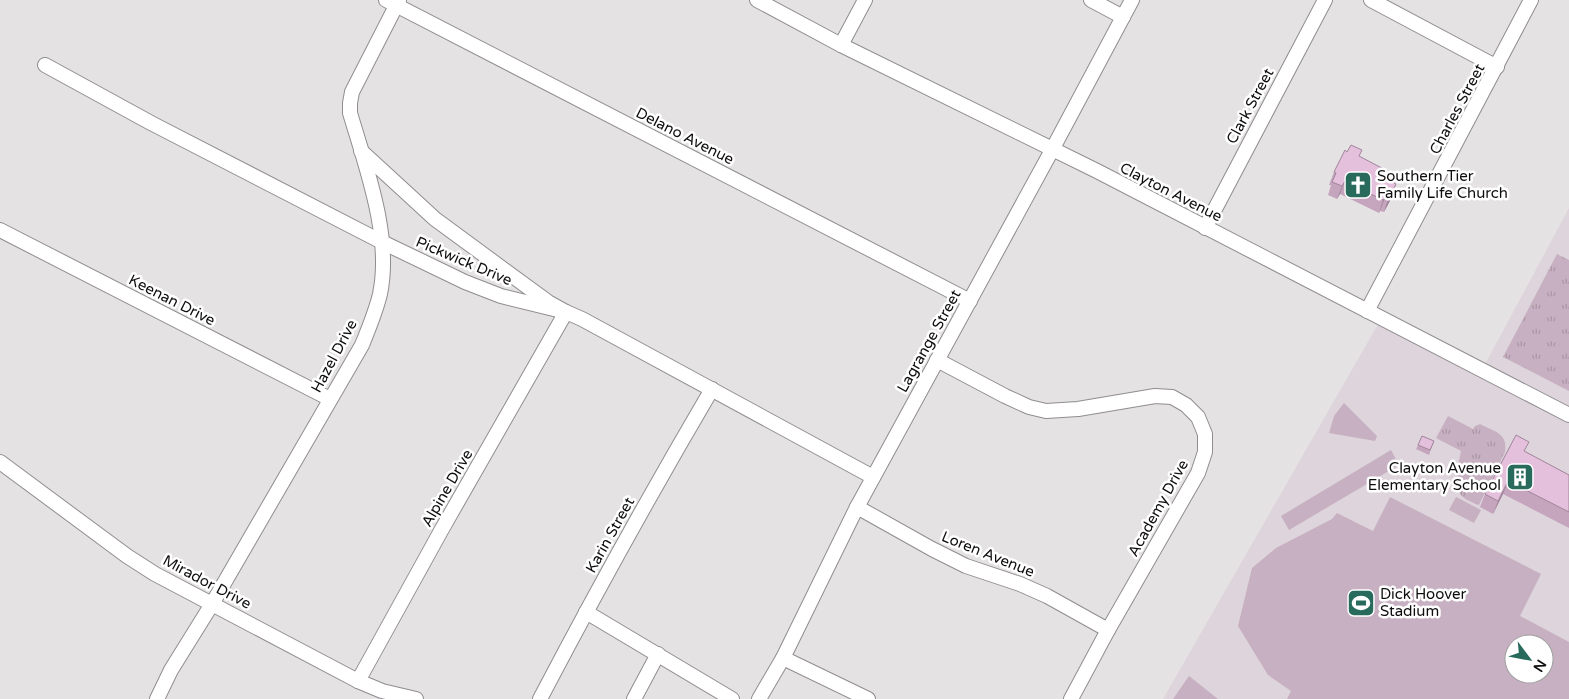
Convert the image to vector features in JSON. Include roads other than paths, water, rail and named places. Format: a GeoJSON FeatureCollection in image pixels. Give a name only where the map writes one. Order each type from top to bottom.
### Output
{"type":"FeatureCollection","features":[{"type":"Feature","properties":{"kind":"street","name":"Clayton Avenue"},"geometry":{"type":"LineString","coordinates":[[757,0],[840,44],[1097,171],[1569,415]]}},
{"type":"Feature","properties":{"kind":"street"},"geometry":{"type":"LineString","coordinates":[[840,44],[865,0]]}},
{"type":"Feature","properties":{"kind":"street"},"geometry":{"type":"LineString","coordinates":[[1091,0],[1123,17]]}},
{"type":"Feature","properties":{"kind":"street","name":"Lagrange Street"},"geometry":{"type":"LineString","coordinates":[[759,699],[783,658],[857,506],[1132,0]]}},
{"type":"Feature","properties":{"kind":"street","name":"Clark Street"},"geometry":{"type":"LineString","coordinates":[[1205,228],[1325,0]]}},
{"type":"Feature","properties":{"kind":"street"},"geometry":{"type":"LineString","coordinates":[[1371,0],[1497,67]]}},
{"type":"Feature","properties":{"kind":"street","name":"Charles Street"},"geometry":{"type":"LineString","coordinates":[[1367,311],[1531,0]]}},
{"type":"Feature","properties":{"kind":"street","name":"Hazel Drive"},"geometry":{"type":"LineString","coordinates":[[157,699],[171,670],[212,604],[362,345],[372,320],[380,293],[382,242],[378,213],[350,113],[350,103],[352,92],[394,2]]}},
{"type":"Feature","properties":{"kind":"street","name":"Delano Avenue"},"geometry":{"type":"LineString","coordinates":[[394,2],[970,301]]}},
{"type":"Feature","properties":{"kind":"street","name":"Pickwick Drive"},"geometry":{"type":"LineString","coordinates":[[45,65],[151,123],[382,242],[465,282],[501,296],[566,312],[582,319],[873,478]]}},
{"type":"Feature","properties":{"kind":"street"},"geometry":{"type":"LineString","coordinates":[[361,151],[435,219],[532,291],[566,312]]}},
{"type":"Feature","properties":{"kind":"street","name":"Keenan Drive"},"geometry":{"type":"LineString","coordinates":[[0,230],[330,399]]}},
{"type":"Feature","properties":{"kind":"street","name":"Alpine Drive"},"geometry":{"type":"LineString","coordinates":[[358,681],[566,312]]}},
{"type":"Feature","properties":{"kind":"street","name":"Academy Drive"},"geometry":{"type":"LineString","coordinates":[[938,360],[1006,396],[1030,407],[1046,411],[1078,409],[1156,396],[1172,397],[1186,405],[1198,417],[1205,434],[1205,452],[1198,473],[1108,630],[1071,699]]}},
{"type":"Feature","properties":{"kind":"street","name":"Karin Street"},"geometry":{"type":"LineString","coordinates":[[540,699],[669,462],[712,389]]}},
{"type":"Feature","properties":{"kind":"street","name":"Mirador Drive"},"geometry":{"type":"LineString","coordinates":[[0,462],[127,556],[155,574],[358,681],[382,691],[416,699]]}},
{"type":"Feature","properties":{"kind":"street","name":"Loren Avenue"},"geometry":{"type":"LineString","coordinates":[[857,506],[932,549],[966,566],[1020,584],[1048,596],[1108,630]]}},
{"type":"Feature","properties":{"kind":"street"},"geometry":{"type":"LineString","coordinates":[[586,612],[732,699]]}},
{"type":"Feature","properties":{"kind":"street"},"geometry":{"type":"LineString","coordinates":[[634,699],[658,654]]}},
{"type":"Feature","properties":{"kind":"street"},"geometry":{"type":"LineString","coordinates":[[783,658],[868,699]]}},
{"type":"Feature","properties":{"kind":"place","name":"Southern Tier Family Life Church"},"geometry":{"type":"Point","coordinates":[1358,185]}},
{"type":"Feature","properties":{"kind":"place","name":"Clayton Avenue Elementary School"},"geometry":{"type":"Point","coordinates":[1520,477]}},
{"type":"Feature","properties":{"kind":"place","name":"Dick Hoover Stadium"},"geometry":{"type":"Point","coordinates":[1361,603]}}]}
